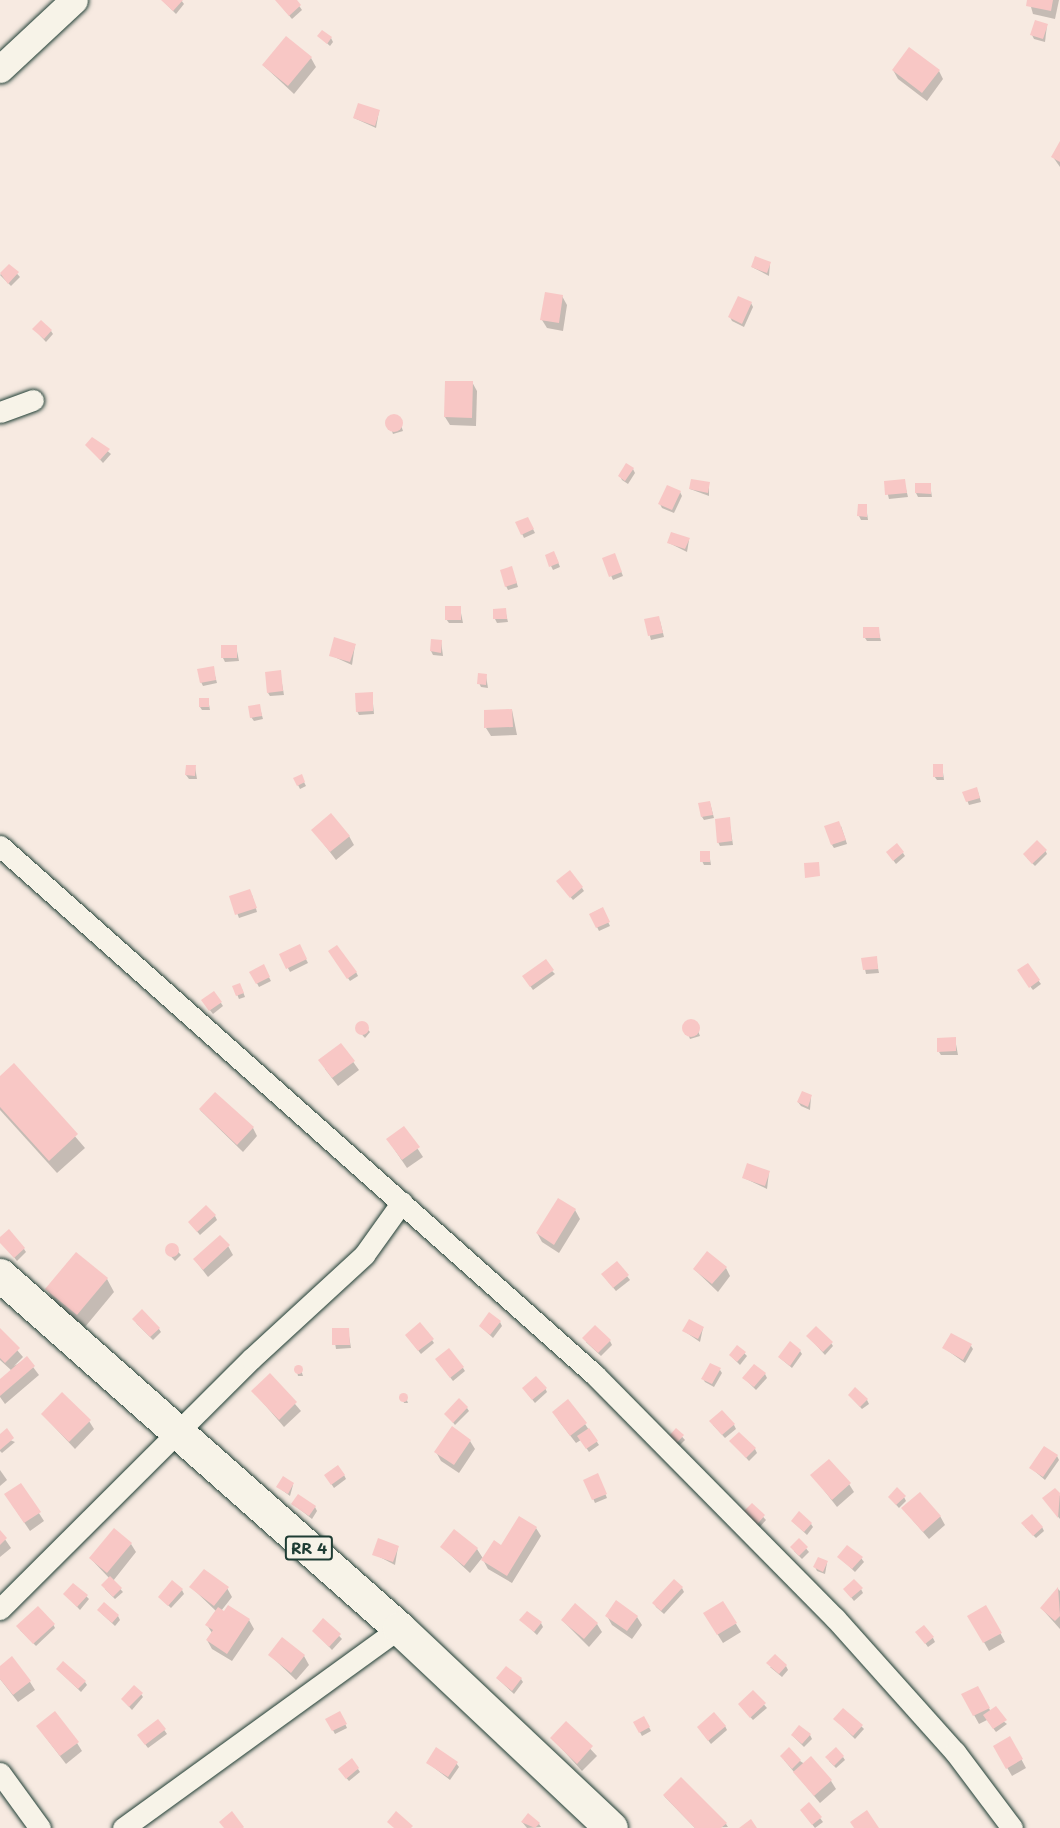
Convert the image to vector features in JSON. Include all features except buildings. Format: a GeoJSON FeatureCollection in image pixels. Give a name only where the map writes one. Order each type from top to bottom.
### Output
{"type":"FeatureCollection","features":[{"type":"Feature","properties":{"kind":"main road","name":"RR 4"},"geometry":{"type":"LineString","coordinates":[[0,1276],[399,1628],[611,1828]]}},
{"type":"Feature","properties":{"kind":"street"},"geometry":{"type":"LineString","coordinates":[[0,69],[74,0]]}},
{"type":"Feature","properties":{"kind":"street"},"geometry":{"type":"LineString","coordinates":[[0,412],[33,400]]}},
{"type":"Feature","properties":{"kind":"street"},"geometry":{"type":"LineString","coordinates":[[0,846],[595,1375],[756,1535],[955,1752],[1012,1828]]}},
{"type":"Feature","properties":{"kind":"street"},"geometry":{"type":"LineString","coordinates":[[0,1609],[179,1432],[364,1255],[402,1202]]}},
{"type":"Feature","properties":{"kind":"street"},"geometry":{"type":"LineString","coordinates":[[123,1828],[399,1628]]}},
{"type":"Feature","properties":{"kind":"street"},"geometry":{"type":"LineString","coordinates":[[0,1773],[40,1828]]}}]}
